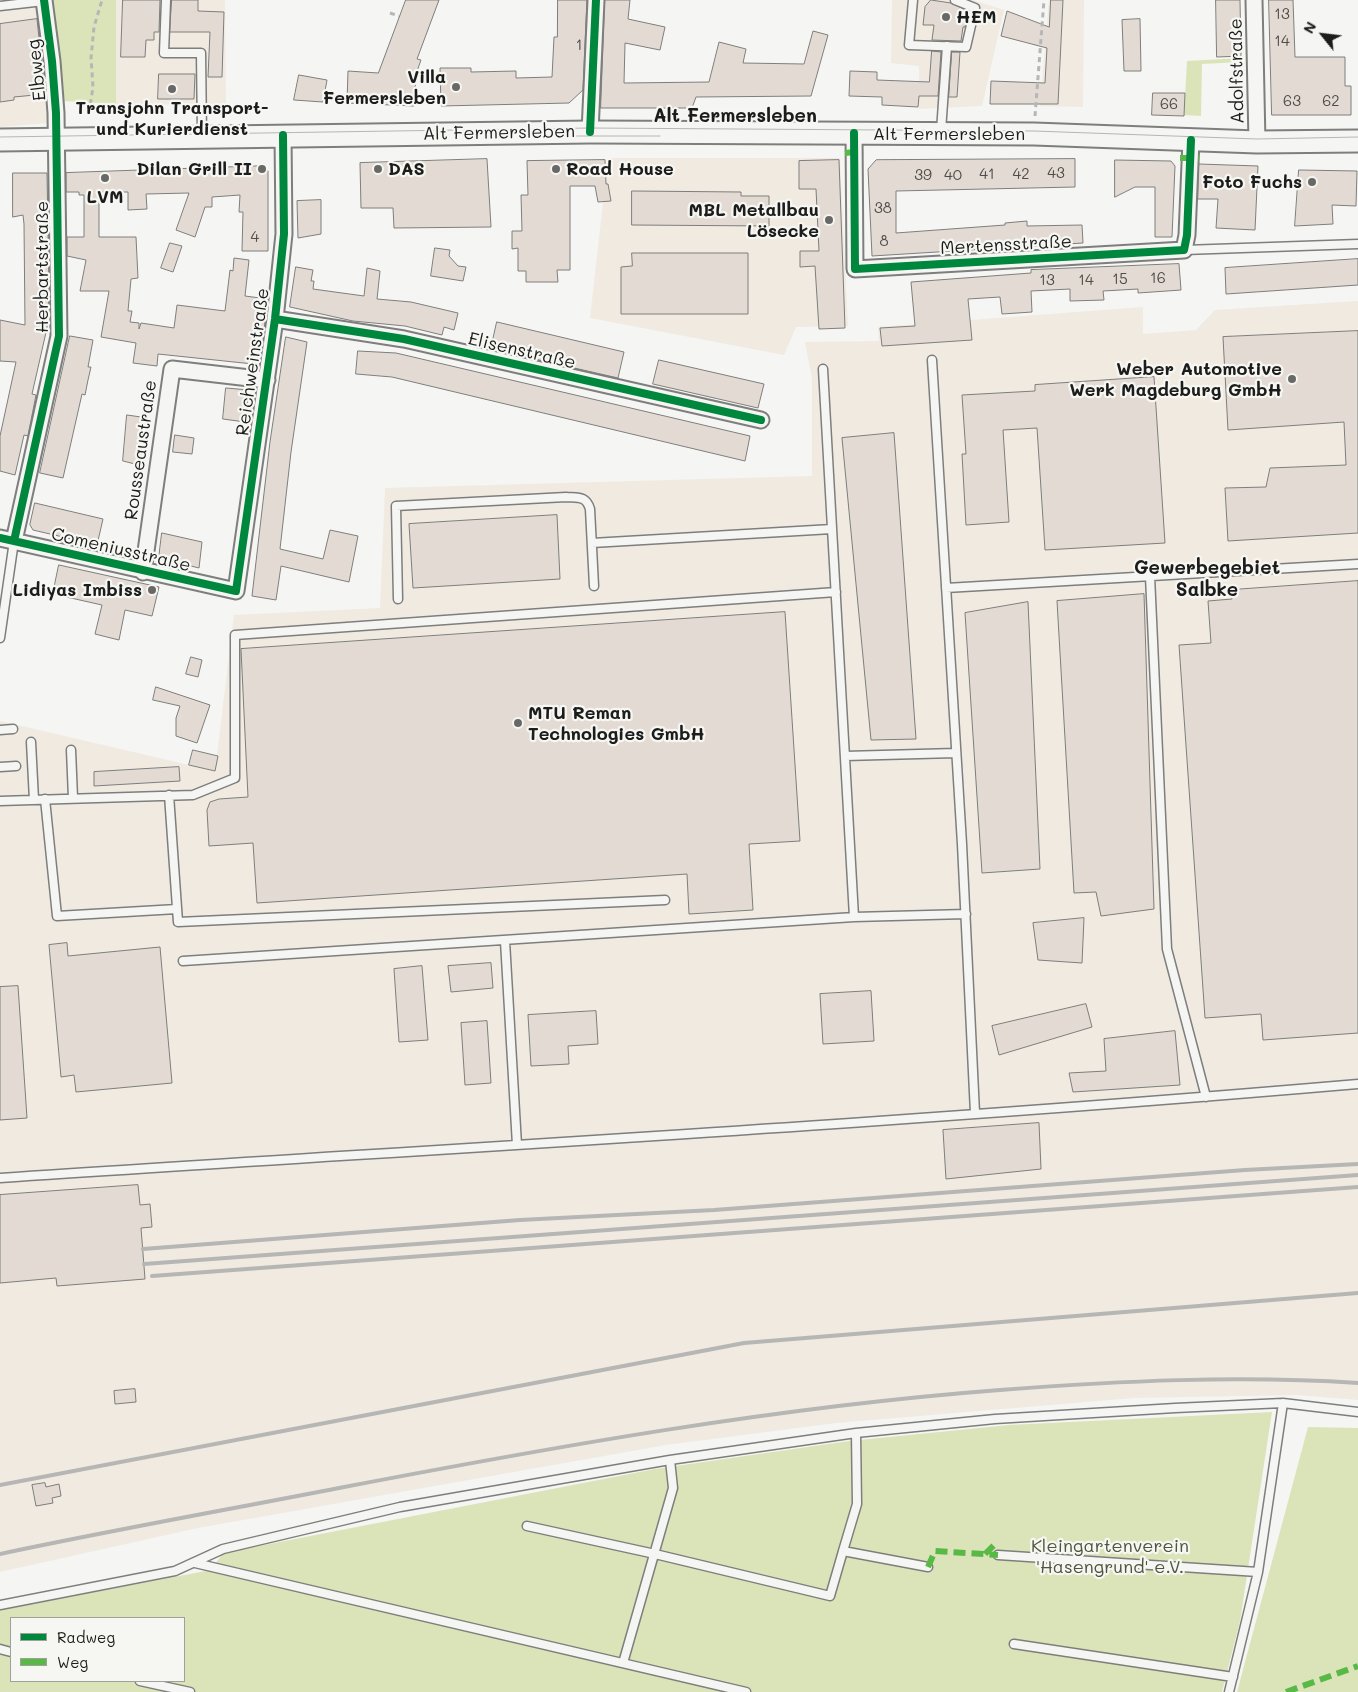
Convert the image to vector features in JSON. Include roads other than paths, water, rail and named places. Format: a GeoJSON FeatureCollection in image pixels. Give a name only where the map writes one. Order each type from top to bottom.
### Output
{"type":"FeatureCollection","features":[{"type":"Feature","properties":{"kind":"main road","name":"Alt Fermersleben"},"geometry":{"type":"LineString","coordinates":[[0,140],[590,132],[1034,134],[1257,142],[1358,141]]}},
{"type":"Feature","properties":{"kind":"street"},"geometry":{"type":"LineString","coordinates":[[590,132],[596,0]]}},
{"type":"Feature","properties":{"kind":"street","name":"Adolfstraße"},"geometry":{"type":"LineString","coordinates":[[1254,0],[1257,142]]}},
{"type":"Feature","properties":{"kind":"street","name":"Elbweg"},"geometry":{"type":"LineString","coordinates":[[44,1],[52,61],[57,138]]}},
{"type":"Feature","properties":{"kind":"street","name":"Mertensstraße"},"geometry":{"type":"LineString","coordinates":[[854,133],[856,269],[1184,250]]}},
{"type":"Feature","properties":{"kind":"street","name":"Reichweinstraße"},"geometry":{"type":"LineString","coordinates":[[236,591],[267,380],[284,234],[283,135]]}},
{"type":"Feature","properties":{"kind":"street","name":"Herbartstraße"},"geometry":{"type":"LineString","coordinates":[[7,540],[59,336],[57,138]]}},
{"type":"Feature","properties":{"kind":"street"},"geometry":{"type":"LineString","coordinates":[[1184,250],[1187,235],[1191,140]]}},
{"type":"Feature","properties":{"kind":"street","name":"Elisenstraße"},"geometry":{"type":"LineString","coordinates":[[275,319],[404,339],[760,420]]}},
{"type":"Feature","properties":{"kind":"street","name":"Rousseaustraße"},"geometry":{"type":"LineString","coordinates":[[143,572],[172,369],[267,380]]}},
{"type":"Feature","properties":{"kind":"street","name":"Comeniusstraße"},"geometry":{"type":"LineString","coordinates":[[7,540],[143,572],[236,591]]}},
{"type":"Feature","properties":{"kind":"lane"},"geometry":{"type":"LineString","coordinates":[[166,0],[164,53],[201,53],[202,136]]}},
{"type":"Feature","properties":{"kind":"lane"},"geometry":{"type":"LineString","coordinates":[[913,0],[909,45],[966,47],[976,8],[955,0]]}},
{"type":"Feature","properties":{"kind":"lane"},"geometry":{"type":"LineString","coordinates":[[0,6],[44,1]]}},
{"type":"Feature","properties":{"kind":"lane"},"geometry":{"type":"LineString","coordinates":[[940,133],[947,46]]}},
{"type":"Feature","properties":{"kind":"lane"},"geometry":{"type":"LineString","coordinates":[[1184,250],[1218,251],[1358,244]]}},
{"type":"Feature","properties":{"kind":"lane"},"geometry":{"type":"LineString","coordinates":[[932,360],[966,914],[975,1113]]}},
{"type":"Feature","properties":{"kind":"lane"},"geometry":{"type":"LineString","coordinates":[[823,368],[854,917]]}},
{"type":"Feature","properties":{"kind":"lane"},"geometry":{"type":"LineString","coordinates":[[398,599],[396,506],[566,497],[582,498],[588,501],[590,509],[594,586]]}},
{"type":"Feature","properties":{"kind":"lane"},"geometry":{"type":"LineString","coordinates":[[592,543],[832,529]]}},
{"type":"Feature","properties":{"kind":"lane"},"geometry":{"type":"LineString","coordinates":[[0,638],[7,540]]}},
{"type":"Feature","properties":{"kind":"lane"},"geometry":{"type":"LineString","coordinates":[[946,588],[1358,564]]}},
{"type":"Feature","properties":{"kind":"lane"},"geometry":{"type":"LineString","coordinates":[[1150,576],[1168,949],[1206,1097]]}},
{"type":"Feature","properties":{"kind":"lane"},"geometry":{"type":"LineString","coordinates":[[0,801],[193,795],[235,778],[235,636],[836,592]]}},
{"type":"Feature","properties":{"kind":"lane"},"geometry":{"type":"LineString","coordinates":[[0,730],[13,728]]}},
{"type":"Feature","properties":{"kind":"lane"},"geometry":{"type":"LineString","coordinates":[[31,742],[34,800]]}},
{"type":"Feature","properties":{"kind":"lane"},"geometry":{"type":"LineString","coordinates":[[71,750],[73,798]]}},
{"type":"Feature","properties":{"kind":"lane"},"geometry":{"type":"LineString","coordinates":[[845,756],[956,753]]}},
{"type":"Feature","properties":{"kind":"lane"},"geometry":{"type":"LineString","coordinates":[[0,767],[16,766]]}},
{"type":"Feature","properties":{"kind":"lane"},"geometry":{"type":"LineString","coordinates":[[169,795],[178,922],[665,900]]}},
{"type":"Feature","properties":{"kind":"lane"},"geometry":{"type":"LineString","coordinates":[[45,799],[57,916],[177,909]]}},
{"type":"Feature","properties":{"kind":"lane"},"geometry":{"type":"LineString","coordinates":[[183,961],[505,942],[854,917],[966,914]]}},
{"type":"Feature","properties":{"kind":"lane"},"geometry":{"type":"LineString","coordinates":[[505,942],[517,1146]]}},
{"type":"Feature","properties":{"kind":"lane"},"geometry":{"type":"LineString","coordinates":[[0,1178],[517,1146],[1206,1097],[1358,1084]]}},
{"type":"Feature","properties":{"kind":"lane"},"geometry":{"type":"LineString","coordinates":[[1230,1692],[1258,1572],[1283,1403]]}},
{"type":"Feature","properties":{"kind":"lane"},"geometry":{"type":"LineString","coordinates":[[0,1605],[175,1571],[223,1548],[400,1507],[670,1460],[856,1433],[995,1419],[1283,1403],[1358,1412]]}},
{"type":"Feature","properties":{"kind":"lane"},"geometry":{"type":"LineString","coordinates":[[527,1526],[655,1554],[830,1596],[857,1504],[856,1433]]}},
{"type":"Feature","properties":{"kind":"lane"},"geometry":{"type":"LineString","coordinates":[[624,1663],[674,1488],[670,1460]]}},
{"type":"Feature","properties":{"kind":"lane"},"geometry":{"type":"LineString","coordinates":[[843,1550],[928,1567]]}},
{"type":"Feature","properties":{"kind":"lane"},"geometry":{"type":"LineString","coordinates":[[998,1555],[1258,1572]]}},
{"type":"Feature","properties":{"kind":"lane"},"geometry":{"type":"LineString","coordinates":[[195,1563],[746,1692]]}},
{"type":"Feature","properties":{"kind":"lane"},"geometry":{"type":"LineString","coordinates":[[1014,1644],[1233,1677]]}},
{"type":"Feature","properties":{"kind":"lane"},"geometry":{"type":"LineString","coordinates":[[145,1682],[190,1692]]}},
{"type":"Feature","properties":{"kind":"tram line"},"geometry":{"type":"LineString","coordinates":[[0,137],[590,128],[1034,131],[1257,139],[1358,137]]}},
{"type":"Feature","properties":{"kind":"tram line"},"geometry":{"type":"LineString","coordinates":[[572,136],[660,136]]}},
{"type":"Feature","properties":{"kind":"railway"},"geometry":{"type":"LineString","coordinates":[[143,1249],[520,1220],[714,1210],[1245,1170],[1358,1164]]}},
{"type":"Feature","properties":{"kind":"railway"},"geometry":{"type":"LineString","coordinates":[[144,1264],[1358,1175]]}},
{"type":"Feature","properties":{"kind":"railway"},"geometry":{"type":"LineString","coordinates":[[152,1276],[1358,1187]]}},
{"type":"Feature","properties":{"kind":"railway"},"geometry":{"type":"LineString","coordinates":[[0,1485],[744,1343],[1358,1293]]}},
{"type":"Feature","properties":{"kind":"railway"},"geometry":{"type":"LineString","coordinates":[[0,1554],[503,1457],[751,1417],[917,1397],[1089,1384],[1224,1379],[1358,1383]]}},
{"type":"Feature","properties":{"kind":"place","name":"HEM"},"geometry":{"type":"Point","coordinates":[946,17]}},
{"type":"Feature","properties":{"kind":"place","name":"Villa Fermersleben"},"geometry":{"type":"Point","coordinates":[456,87]}},
{"type":"Feature","properties":{"kind":"place","name":"Transjohn Transport- und Kurierdienst"},"geometry":{"type":"Point","coordinates":[172,89]}},
{"type":"Feature","properties":{"kind":"place","name":"Dilan Grill II"},"geometry":{"type":"Point","coordinates":[262,169]}},
{"type":"Feature","properties":{"kind":"place","name":"DAS"},"geometry":{"type":"Point","coordinates":[378,169]}},
{"type":"Feature","properties":{"kind":"place","name":"Road House"},"geometry":{"type":"Point","coordinates":[556,169]}},
{"type":"Feature","properties":{"kind":"place","name":"LVM"},"geometry":{"type":"Point","coordinates":[105,178]}},
{"type":"Feature","properties":{"kind":"place","name":"Foto Fuchs"},"geometry":{"type":"Point","coordinates":[1312,182]}},
{"type":"Feature","properties":{"kind":"place","name":"MBL Metallbau Lösecke"},"geometry":{"type":"Point","coordinates":[829,220]}},
{"type":"Feature","properties":{"kind":"place","name":"Weber Automotive Werk Magdeburg GmbH"},"geometry":{"type":"Point","coordinates":[1292,379]}},
{"type":"Feature","properties":{"kind":"place","name":"Lidiyas Imbiss"},"geometry":{"type":"Point","coordinates":[152,590]}},
{"type":"Feature","properties":{"kind":"place","name":"MTU Reman Technologies GmbH"},"geometry":{"type":"Point","coordinates":[518,723]}},
{"type":"Feature","properties":{"kind":"district","name":"Alt Fermersleben"},"geometry":{"type":"Point","coordinates":[735,116]}},
{"type":"Feature","properties":{"kind":"district","name":"Gewerbegebiet Salbke"},"geometry":{"type":"Point","coordinates":[1207,579]}},
{"type":"Feature","properties":{"kind":"park label","name":"Kleingartenverein 'Hasengrund' e.V."},"geometry":{"type":"Point","coordinates":[1110,1556]}}]}
